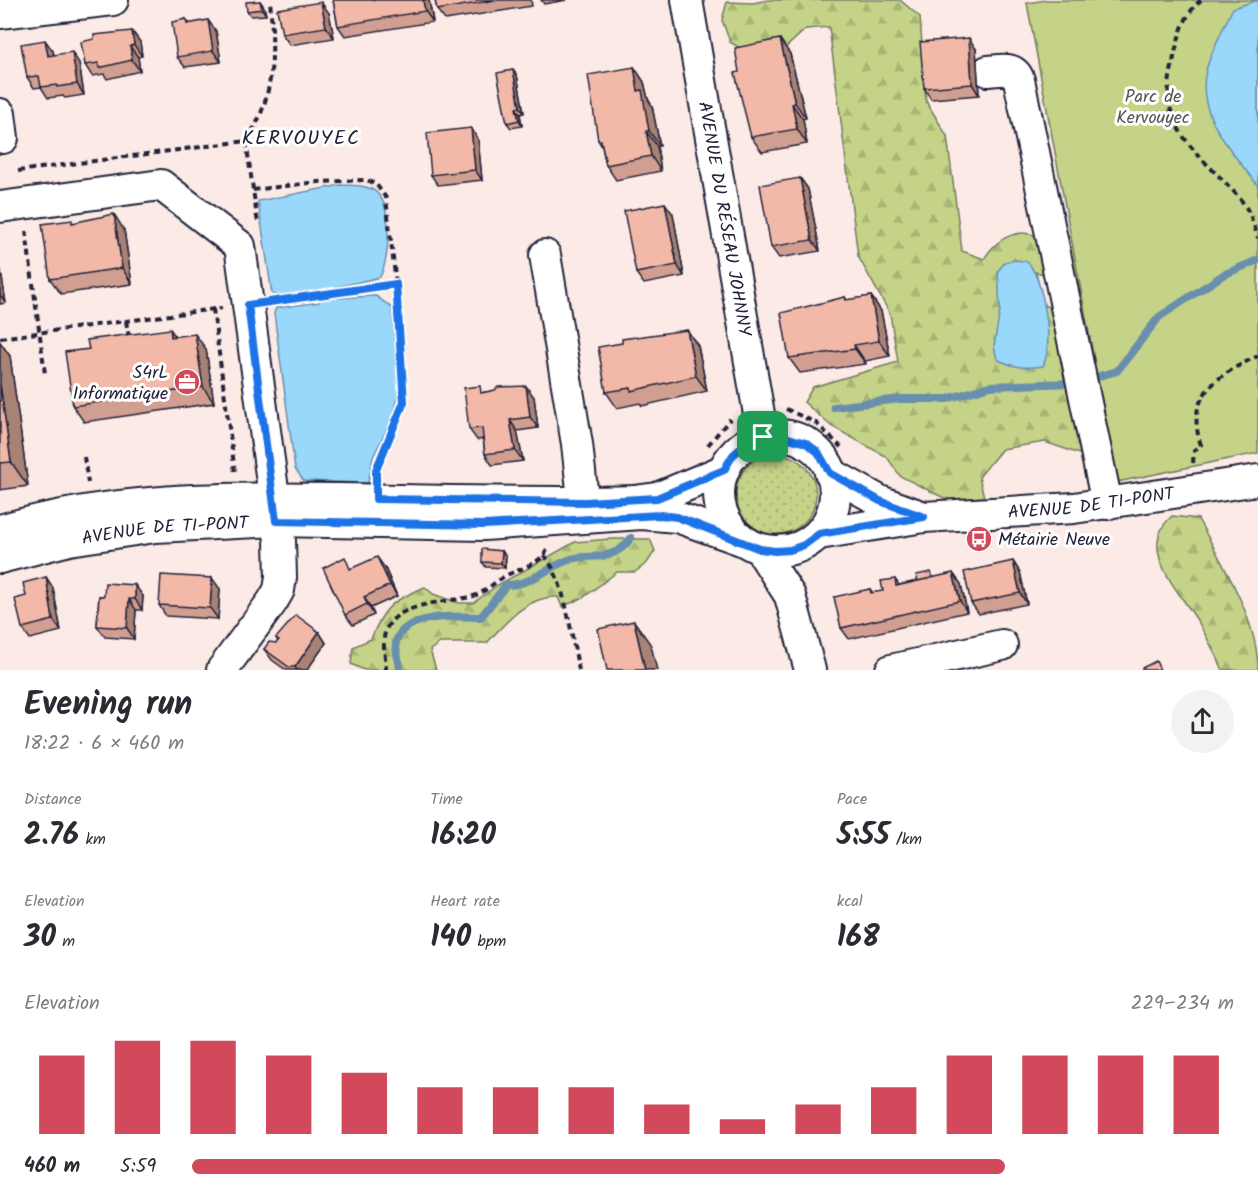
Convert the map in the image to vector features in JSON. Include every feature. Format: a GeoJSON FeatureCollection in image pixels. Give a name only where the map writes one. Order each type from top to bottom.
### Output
{"type":"FeatureCollection","features":[{"type":"Feature","properties":{"kind":"street"},"geometry":{"type":"LineString","coordinates":[[0,13],[113,0]]}},
{"type":"Feature","properties":{"kind":"street","name":"AVENUE DU RÉSEAU JOHNNY"},"geometry":{"type":"LineString","coordinates":[[687,0],[763,437]]}},
{"type":"Feature","properties":{"kind":"street"},"geometry":{"type":"LineString","coordinates":[[988,71],[1011,70],[1019,80],[1107,504]]}},
{"type":"Feature","properties":{"kind":"street"},"geometry":{"type":"LineString","coordinates":[[11,206],[161,185],[240,246],[281,563],[279,590],[258,624],[222,670]]}},
{"type":"Feature","properties":{"kind":"street"},"geometry":{"type":"LineString","coordinates":[[544,255],[585,510]]}},
{"type":"Feature","properties":{"kind":"street"},"geometry":{"type":"LineString","coordinates":[[790,596],[811,539],[830,517],[835,491],[830,473],[818,452],[806,443],[778,435],[763,437],[746,444],[733,455],[724,470],[719,485],[719,501],[732,531],[752,545],[790,596],[810,670]]}},
{"type":"Feature","properties":{"kind":"street","name":"AVENUE DE TI-PONT"},"geometry":{"type":"LineString","coordinates":[[0,530],[92,509],[149,502],[275,508],[484,525],[547,523],[585,510],[657,498],[724,470]]}},
{"type":"Feature","properties":{"kind":"street","name":"AVENUE DE TI-PONT"},"geometry":{"type":"LineString","coordinates":[[830,473],[880,501],[924,517]]}},
{"type":"Feature","properties":{"kind":"street","name":"AVENUE DE TI-PONT"},"geometry":{"type":"LineString","coordinates":[[811,539],[924,517],[1052,510],[1107,504],[1258,480]]}},
{"type":"Feature","properties":{"kind":"street","name":"AVENUE DE TI-PONT"},"geometry":{"type":"LineString","coordinates":[[0,558],[58,543],[122,531],[192,523],[275,508],[376,499],[677,517],[752,545]]}},
{"type":"Feature","properties":{"kind":"street"},"geometry":{"type":"LineString","coordinates":[[752,545],[790,550],[811,539]]}},
{"type":"Feature","properties":{"kind":"street"},"geometry":{"type":"LineString","coordinates":[[891,670],[1002,645]]}},
{"type":"Feature","properties":{"kind":"path"},"geometry":{"type":"LineString","coordinates":[[246,141],[262,113],[272,75],[274,51],[270,0]]}},
{"type":"Feature","properties":{"kind":"path"},"geometry":{"type":"LineString","coordinates":[[1201,0],[1193,7],[1182,26],[1171,70],[1170,106],[1175,121],[1188,142],[1236,195],[1256,221],[1258,237]]}},
{"type":"Feature","properties":{"kind":"path"},"geometry":{"type":"LineString","coordinates":[[2,126],[20,144],[11,206],[40,333],[45,374]]}},
{"type":"Feature","properties":{"kind":"path"},"geometry":{"type":"LineString","coordinates":[[253,190],[335,180],[366,180],[376,184],[386,198],[396,284],[404,402],[376,470],[376,499]]}},
{"type":"Feature","properties":{"kind":"path"},"geometry":{"type":"LineString","coordinates":[[0,338],[396,284]]}},
{"type":"Feature","properties":{"kind":"path"},"geometry":{"type":"LineString","coordinates":[[213,309],[236,478]]}},
{"type":"Feature","properties":{"kind":"path"},"geometry":{"type":"LineString","coordinates":[[126,321],[129,341]]}},
{"type":"Feature","properties":{"kind":"path"},"geometry":{"type":"LineString","coordinates":[[1197,491],[1193,464],[1194,451],[1201,445],[1195,423],[1200,400],[1208,389],[1226,374],[1258,356]]}},
{"type":"Feature","properties":{"kind":"path"},"geometry":{"type":"LineString","coordinates":[[386,670],[384,636],[390,622],[428,603],[483,593],[495,582],[544,555],[549,545]]}},
{"type":"Feature","properties":{"kind":"path"},"geometry":{"type":"LineString","coordinates":[[544,555],[551,564],[558,582],[579,670]]}},
{"type":"Feature","properties":{"kind":"green space"},"geometry":{"type":"Polygon","coordinates":[[[768,0],[900,0],[920,17],[926,101],[947,136],[962,251],[984,259],[999,242],[1021,233],[1048,239],[1101,257],[1109,323],[1069,304],[1054,277],[1036,272],[1043,305],[1076,318],[1091,327],[1117,347],[1155,384],[1085,456],[1045,442],[1002,449],[979,477],[984,497],[948,500],[900,476],[887,457],[831,426],[804,402],[813,387],[898,362],[890,314],[858,256],[829,27],[806,29],[783,50],[752,55],[730,42],[722,20],[727,2],[753,3],[768,0]]]}},
{"type":"Feature","properties":{"kind":"green space","name":"Parc de Kervouyec"},"geometry":{"type":"Polygon","coordinates":[[[1046,0],[1258,0],[1258,453],[1117,482],[1027,3],[1046,0]]]}},
{"type":"Feature","properties":{"kind":"green space"},"geometry":{"type":"Polygon","coordinates":[[[776,454],[791,457],[804,466],[813,479],[816,494],[813,509],[804,522],[791,531],[776,534],[761,531],[748,522],[739,509],[736,494],[739,479],[748,466],[761,457],[776,454]]]}},
{"type":"Feature","properties":{"kind":"green space"},"geometry":{"type":"Polygon","coordinates":[[[1172,516],[1198,519],[1228,573],[1245,612],[1252,632],[1258,670],[1223,670],[1200,625],[1165,571],[1159,557],[1158,543],[1162,529],[1172,516]]]}},
{"type":"Feature","properties":{"kind":"green space"},"geometry":{"type":"Polygon","coordinates":[[[650,539],[655,551],[647,563],[635,572],[617,572],[584,597],[562,607],[558,597],[527,605],[509,619],[487,643],[440,643],[430,650],[436,670],[364,670],[351,664],[353,647],[371,639],[385,612],[397,601],[414,592],[425,587],[433,594],[459,603],[473,603],[498,585],[575,542],[650,539]]]}},
{"type":"Feature","properties":{"kind":"water"},"geometry":{"type":"Polygon","coordinates":[[[1258,0],[1258,186],[1227,146],[1210,116],[1204,84],[1209,60],[1233,8],[1258,0]]]}},
{"type":"Feature","properties":{"kind":"water"},"geometry":{"type":"Polygon","coordinates":[[[341,185],[361,186],[378,194],[383,202],[388,223],[386,259],[380,277],[337,287],[339,298],[376,296],[392,308],[399,390],[395,413],[373,457],[368,483],[304,481],[295,469],[274,313],[276,308],[319,302],[317,290],[278,296],[272,294],[258,201],[341,185]]]}},
{"type":"Feature","properties":{"kind":"water"},"geometry":{"type":"Polygon","coordinates":[[[1016,260],[1028,262],[1043,298],[1048,343],[1043,366],[1019,367],[997,359],[994,346],[1000,310],[998,271],[1005,262],[1016,260]]]}},
{"type":"Feature","properties":{"kind":"building"},"geometry":{"type":"Polygon","coordinates":[[[333,0],[423,0],[425,11],[338,26],[333,0]]]}},
{"type":"Feature","properties":{"kind":"building"},"geometry":{"type":"Polygon","coordinates":[[[435,0],[495,0],[437,10],[435,0]]]}},
{"type":"Feature","properties":{"kind":"building"},"geometry":{"type":"Polygon","coordinates":[[[260,1],[262,9],[247,11],[246,2],[260,1]]]}},
{"type":"Feature","properties":{"kind":"building"},"geometry":{"type":"Polygon","coordinates":[[[321,2],[326,27],[282,34],[277,9],[321,2]]]}},
{"type":"Feature","properties":{"kind":"building"},"geometry":{"type":"Polygon","coordinates":[[[186,19],[187,24],[208,20],[213,51],[177,57],[172,22],[186,19]]]}},
{"type":"Feature","properties":{"kind":"building"},"geometry":{"type":"Polygon","coordinates":[[[132,31],[134,45],[130,46],[132,60],[99,68],[98,63],[85,65],[81,42],[94,39],[94,35],[132,31]]]}},
{"type":"Feature","properties":{"kind":"building"},"geometry":{"type":"Polygon","coordinates":[[[969,38],[972,84],[924,88],[920,42],[969,38]]]}},
{"type":"Feature","properties":{"kind":"building"},"geometry":{"type":"Polygon","coordinates":[[[780,39],[795,103],[792,104],[797,129],[751,137],[735,73],[739,72],[735,48],[780,39]]]}},
{"type":"Feature","properties":{"kind":"building"},"geometry":{"type":"Polygon","coordinates":[[[45,40],[48,56],[72,52],[77,84],[41,87],[39,76],[27,77],[21,44],[45,40]]]}},
{"type":"Feature","properties":{"kind":"building"},"geometry":{"type":"Polygon","coordinates":[[[634,67],[638,91],[642,90],[651,156],[606,165],[601,140],[598,140],[588,75],[634,67]]]}},
{"type":"Feature","properties":{"kind":"building"},"geometry":{"type":"Polygon","coordinates":[[[513,70],[520,107],[516,108],[519,120],[507,123],[497,73],[513,70]]]}},
{"type":"Feature","properties":{"kind":"building"},"geometry":{"type":"Polygon","coordinates":[[[471,128],[475,170],[431,175],[427,133],[471,128]]]}},
{"type":"Feature","properties":{"kind":"building"},"geometry":{"type":"Polygon","coordinates":[[[800,178],[812,240],[771,247],[760,185],[800,178]]]}},
{"type":"Feature","properties":{"kind":"building"},"geometry":{"type":"Polygon","coordinates":[[[665,203],[677,265],[636,273],[624,211],[665,203]]]}},
{"type":"Feature","properties":{"kind":"building"},"geometry":{"type":"Polygon","coordinates":[[[114,214],[122,268],[50,279],[42,224],[72,220],[72,223],[114,214]]]}},
{"type":"Feature","properties":{"kind":"building"},"geometry":{"type":"Polygon","coordinates":[[[871,296],[879,341],[854,345],[855,349],[789,358],[781,313],[845,297],[846,300],[871,296]]]}},
{"type":"Feature","properties":{"kind":"building"},"geometry":{"type":"Polygon","coordinates":[[[170,329],[171,337],[195,334],[203,387],[73,406],[65,352],[89,349],[87,340],[170,329]]]}},
{"type":"Feature","properties":{"kind":"building"},"geometry":{"type":"Polygon","coordinates":[[[687,330],[696,376],[631,391],[631,388],[606,392],[598,347],[622,343],[622,339],[687,330]]]}},
{"type":"Feature","properties":{"kind":"building"},"geometry":{"type":"Polygon","coordinates":[[[0,384],[11,462],[0,463],[0,384]]]}},
{"type":"Feature","properties":{"kind":"building"},"geometry":{"type":"Polygon","coordinates":[[[480,386],[481,393],[495,390],[498,387],[526,386],[530,417],[510,420],[515,450],[485,454],[482,428],[469,429],[464,388],[480,386]]]}},
{"type":"Feature","properties":{"kind":"building"},"geometry":{"type":"Polygon","coordinates":[[[482,549],[502,551],[501,563],[482,562],[482,549]]]}},
{"type":"Feature","properties":{"kind":"building"},"geometry":{"type":"Polygon","coordinates":[[[345,557],[350,569],[377,557],[390,585],[364,597],[367,604],[345,615],[323,568],[345,557]]]}},
{"type":"Feature","properties":{"kind":"building"},"geometry":{"type":"Polygon","coordinates":[[[1013,561],[1020,593],[971,603],[964,572],[1013,561]]]}},
{"type":"Feature","properties":{"kind":"building"},"geometry":{"type":"Polygon","coordinates":[[[931,572],[933,578],[918,581],[916,575],[931,572]]]}},
{"type":"Feature","properties":{"kind":"building"},"geometry":{"type":"Polygon","coordinates":[[[953,573],[960,601],[841,628],[834,597],[870,589],[871,593],[883,591],[881,581],[895,579],[896,586],[953,573]]]}},
{"type":"Feature","properties":{"kind":"building"},"geometry":{"type":"Polygon","coordinates":[[[161,575],[212,578],[210,608],[159,605],[161,575]]]}},
{"type":"Feature","properties":{"kind":"building"},"geometry":{"type":"Polygon","coordinates":[[[46,577],[53,620],[22,628],[15,599],[26,596],[23,583],[46,577]]]}},
{"type":"Feature","properties":{"kind":"building"},"geometry":{"type":"Polygon","coordinates":[[[105,583],[135,585],[135,599],[129,599],[127,628],[97,626],[99,596],[104,596],[105,583]]]}},
{"type":"Feature","properties":{"kind":"building"},"geometry":{"type":"Polygon","coordinates":[[[296,615],[319,632],[295,667],[289,667],[264,649],[269,642],[276,643],[279,640],[276,638],[296,615]]]}},
{"type":"Feature","properties":{"kind":"building"},"geometry":{"type":"Polygon","coordinates":[[[634,621],[645,670],[607,670],[598,629],[634,621]]]}},
{"type":"Feature","properties":{"kind":"building"},"geometry":{"type":"Polygon","coordinates":[[[1156,661],[1160,670],[1142,670],[1142,668],[1156,661]]]}},
{"type":"Feature","properties":{"kind":"waterway"},"geometry":{"type":"LineString","coordinates":[[834,407],[900,399],[947,399],[990,386],[1074,383],[1117,371],[1159,317],[1223,275],[1258,260]]}},
{"type":"Feature","properties":{"kind":"waterway"},"geometry":{"type":"LineString","coordinates":[[400,670],[396,642],[409,626],[433,618],[481,617],[506,585],[532,579],[571,559],[613,553],[631,538]]}},
{"type":"Feature","properties":{"kind":"place","name":"S4rL Informatique"},"geometry":{"type":"Point","coordinates":[187,382]}},
{"type":"Feature","properties":{"kind":"place","name":"Métairie Neuve"},"geometry":{"type":"Point","coordinates":[979,539]}},
{"type":"Feature","properties":{"kind":"district","name":"KERVOUYEC"},"geometry":{"type":"Point","coordinates":[301,137]}},
{"type":"Feature","properties":{"kind":"route"},"geometry":{"type":"LineString","coordinates":[[396,284],[404,402],[376,470],[376,499],[585,502],[657,498],[724,470],[733,455],[746,444],[763,437],[778,435],[806,443],[818,452],[827,464],[830,473],[880,501],[924,517],[819,534],[804,545],[790,550],[775,551],[760,549],[677,517],[660,515],[585,517],[547,523],[484,525],[276,521],[248,305],[396,284]]}}]}
